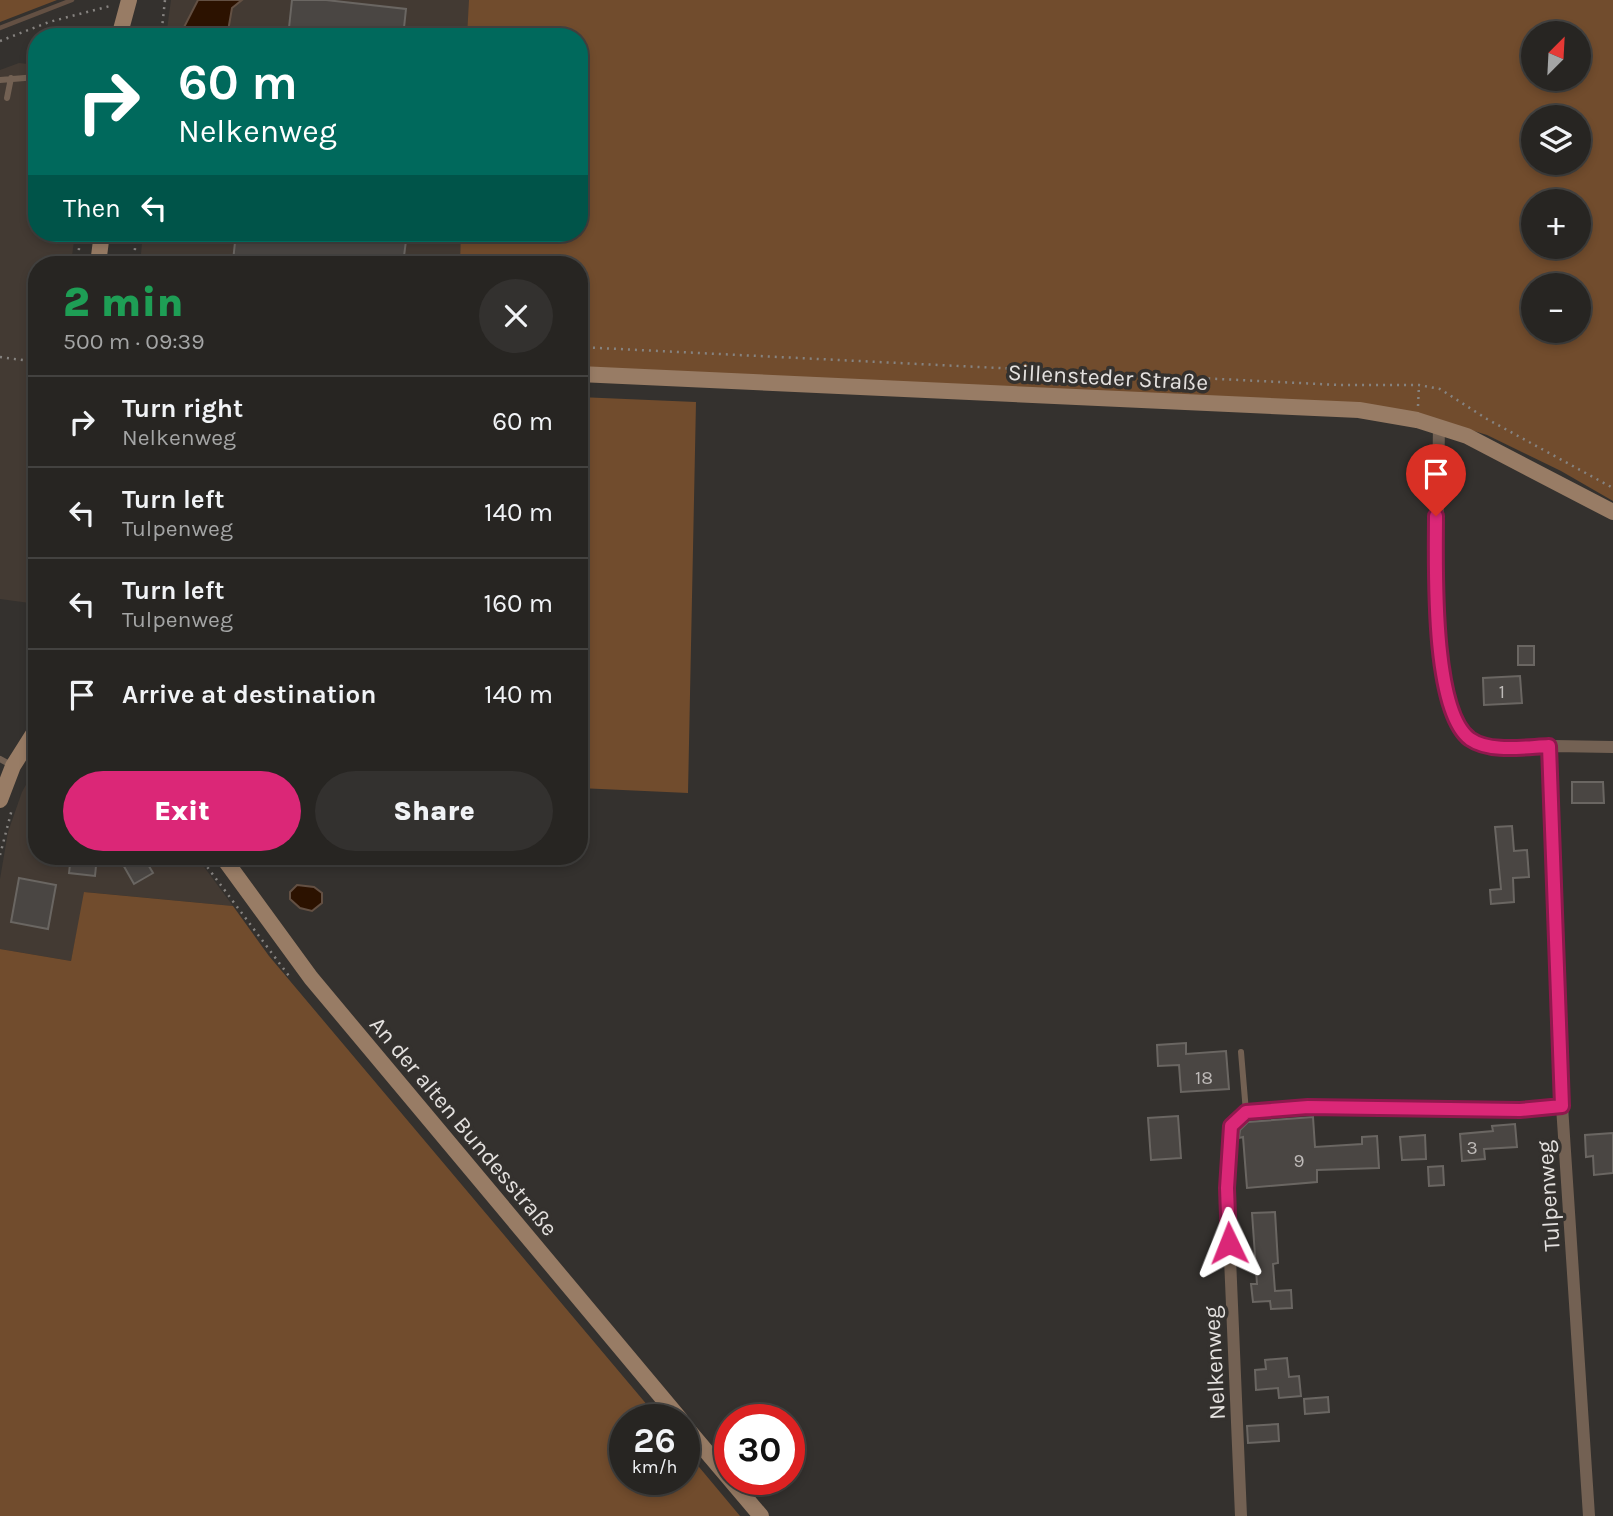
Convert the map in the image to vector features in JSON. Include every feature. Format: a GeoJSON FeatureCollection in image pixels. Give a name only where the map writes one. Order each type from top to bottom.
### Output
{"type":"FeatureCollection","features":[{"type":"Feature","properties":{"kind":"street"},"geometry":{"type":"LineString","coordinates":[[121,28],[127,8]]}},
{"type":"Feature","properties":{"kind":"street"},"geometry":{"type":"LineString","coordinates":[[127,8],[127,28]]}},
{"type":"Feature","properties":{"kind":"street","name":"Sillensteder Straße"},"geometry":{"type":"LineString","coordinates":[[588,374],[1359,410],[1418,420],[1495,448],[1613,512]]}},
{"type":"Feature","properties":{"kind":"street"},"geometry":{"type":"LineString","coordinates":[[1439,426],[1436,613],[1447,696],[1454,718],[1469,738],[1485,745],[1613,747]]}},
{"type":"Feature","properties":{"kind":"street"},"geometry":{"type":"LineString","coordinates":[[0,800],[6,762],[28,737]]}},
{"type":"Feature","properties":{"kind":"street","name":"Tulpenweg"},"geometry":{"type":"LineString","coordinates":[[1549,746],[1562,1106],[1589,1516]]}},
{"type":"Feature","properties":{"kind":"street","name":"An der alten Bundesstraße"},"geometry":{"type":"LineString","coordinates":[[229,865],[311,978],[667,1404]]}},
{"type":"Feature","properties":{"kind":"street"},"geometry":{"type":"LineString","coordinates":[[1246,1112],[1308,1107],[1520,1110],[1562,1106]]}},
{"type":"Feature","properties":{"kind":"street","name":"Nelkenweg"},"geometry":{"type":"LineString","coordinates":[[1241,1516],[1227,1188],[1231,1126],[1246,1112]]}},
{"type":"Feature","properties":{"kind":"street"},"geometry":{"type":"LineString","coordinates":[[700,1444],[761,1516]]}},
{"type":"Feature","properties":{"kind":"lane"},"geometry":{"type":"LineString","coordinates":[[0,80],[28,77]]}},
{"type":"Feature","properties":{"kind":"lane"},"geometry":{"type":"LineString","coordinates":[[7,98],[11,78]]}},
{"type":"Feature","properties":{"kind":"lane"},"geometry":{"type":"LineString","coordinates":[[1241,1052],[1246,1112]]}},
{"type":"Feature","properties":{"kind":"path"},"geometry":{"type":"LineString","coordinates":[[162,28],[165,0]]}},
{"type":"Feature","properties":{"kind":"path"},"geometry":{"type":"LineString","coordinates":[[34,28],[113,6],[127,8]]}},
{"type":"Feature","properties":{"kind":"path"},"geometry":{"type":"LineString","coordinates":[[0,41],[28,30]]}},
{"type":"Feature","properties":{"kind":"path"},"geometry":{"type":"LineString","coordinates":[[588,347],[1339,384],[1419,385],[1440,389],[1487,419],[1613,488]]}},
{"type":"Feature","properties":{"kind":"path"},"geometry":{"type":"LineString","coordinates":[[0,357],[28,361]]}},
{"type":"Feature","properties":{"kind":"path"},"geometry":{"type":"LineString","coordinates":[[1418,420],[1419,385]]}},
{"type":"Feature","properties":{"kind":"shaded area"},"geometry":{"type":"Polygon","coordinates":[[[0,0],[57,0],[0,22],[0,0]]]}},
{"type":"Feature","properties":{"kind":"shaded area"},"geometry":{"type":"Polygon","coordinates":[[[171,0],[471,0],[470,28],[167,28],[171,0]]]}},
{"type":"Feature","properties":{"kind":"shaded area"},"geometry":{"type":"Polygon","coordinates":[[[198,0],[242,0],[232,8],[229,28],[184,28],[198,0]]]}},
{"type":"Feature","properties":{"kind":"shaded area"},"geometry":{"type":"Polygon","coordinates":[[[469,0],[1613,0],[1613,501],[1561,471],[1487,435],[1422,415],[588,368],[588,256],[460,256],[461,242],[588,242],[588,28],[467,28],[469,0]]]}},
{"type":"Feature","properties":{"kind":"shaded area"},"geometry":{"type":"Polygon","coordinates":[[[19,63],[28,64],[28,242],[74,242],[72,256],[28,256],[28,603],[0,599],[0,70],[19,63]]]}},
{"type":"Feature","properties":{"kind":"shaded area"},"geometry":{"type":"Polygon","coordinates":[[[142,242],[463,242],[462,256],[141,256],[142,242]]]}},
{"type":"Feature","properties":{"kind":"shaded area"},"geometry":{"type":"Polygon","coordinates":[[[588,397],[696,402],[688,793],[588,788],[588,397]]]}},
{"type":"Feature","properties":{"kind":"shaded area"},"geometry":{"type":"Polygon","coordinates":[[[28,781],[28,865],[203,865],[233,906],[85,892],[71,961],[0,949],[0,879],[8,832],[28,781]]]}},
{"type":"Feature","properties":{"kind":"shaded area"},"geometry":{"type":"Polygon","coordinates":[[[297,885],[314,887],[322,893],[322,903],[312,911],[300,908],[290,899],[290,892],[297,885]]]}},
{"type":"Feature","properties":{"kind":"shaded area"},"geometry":{"type":"Polygon","coordinates":[[[84,892],[233,906],[269,956],[646,1404],[609,1404],[609,1495],[700,1495],[700,1468],[714,1485],[714,1495],[722,1495],[740,1516],[0,1516],[0,949],[71,961],[84,892]]]}},
{"type":"Feature","properties":{"kind":"building"},"geometry":{"type":"Polygon","coordinates":[[[292,0],[326,0],[406,9],[404,28],[289,28],[292,0]]]}},
{"type":"Feature","properties":{"kind":"building"},"geometry":{"type":"Polygon","coordinates":[[[235,242],[406,242],[404,256],[234,256],[235,242]]]}},
{"type":"Feature","properties":{"kind":"building"},"geometry":{"type":"Polygon","coordinates":[[[1518,646],[1534,646],[1534,665],[1518,665],[1518,646]]]}},
{"type":"Feature","properties":{"kind":"building"},"geometry":{"type":"Polygon","coordinates":[[[1520,676],[1522,703],[1484,705],[1483,678],[1520,676]]]}},
{"type":"Feature","properties":{"kind":"building"},"geometry":{"type":"Polygon","coordinates":[[[1572,782],[1603,782],[1604,803],[1572,803],[1572,782]]]}},
{"type":"Feature","properties":{"kind":"building"},"geometry":{"type":"Polygon","coordinates":[[[1512,826],[1514,851],[1527,850],[1529,877],[1513,878],[1514,902],[1491,904],[1490,890],[1501,889],[1495,827],[1512,826]]]}},
{"type":"Feature","properties":{"kind":"building"},"geometry":{"type":"Polygon","coordinates":[[[70,865],[96,865],[95,876],[69,873],[70,865]]]}},
{"type":"Feature","properties":{"kind":"building"},"geometry":{"type":"Polygon","coordinates":[[[123,865],[148,865],[153,873],[134,884],[123,865]]]}},
{"type":"Feature","properties":{"kind":"building"},"geometry":{"type":"Polygon","coordinates":[[[19,878],[56,885],[48,929],[11,922],[19,878]]]}},
{"type":"Feature","properties":{"kind":"building"},"geometry":{"type":"Polygon","coordinates":[[[1186,1043],[1186,1054],[1226,1051],[1229,1089],[1181,1092],[1179,1065],[1158,1066],[1157,1045],[1186,1043]]]}},
{"type":"Feature","properties":{"kind":"building"},"geometry":{"type":"Polygon","coordinates":[[[1178,1116],[1181,1158],[1151,1160],[1148,1118],[1178,1116]]]}},
{"type":"Feature","properties":{"kind":"building"},"geometry":{"type":"Polygon","coordinates":[[[1313,1117],[1315,1147],[1362,1144],[1362,1137],[1377,1136],[1379,1168],[1317,1170],[1317,1182],[1247,1188],[1243,1137],[1239,1138],[1240,1130],[1248,1122],[1313,1117]]]}},
{"type":"Feature","properties":{"kind":"building"},"geometry":{"type":"Polygon","coordinates":[[[1515,1124],[1517,1147],[1484,1149],[1485,1159],[1462,1161],[1460,1134],[1493,1131],[1492,1126],[1515,1124]]]}},
{"type":"Feature","properties":{"kind":"building"},"geometry":{"type":"Polygon","coordinates":[[[1613,1133],[1613,1173],[1594,1175],[1593,1156],[1586,1157],[1585,1135],[1613,1133]]]}},
{"type":"Feature","properties":{"kind":"building"},"geometry":{"type":"Polygon","coordinates":[[[1425,1135],[1426,1159],[1402,1160],[1400,1137],[1425,1135]]]}},
{"type":"Feature","properties":{"kind":"building"},"geometry":{"type":"Polygon","coordinates":[[[1443,1166],[1444,1185],[1429,1186],[1428,1167],[1443,1166]]]}},
{"type":"Feature","properties":{"kind":"building"},"geometry":{"type":"Polygon","coordinates":[[[1275,1212],[1278,1263],[1273,1264],[1275,1291],[1291,1290],[1292,1308],[1271,1309],[1270,1301],[1253,1302],[1251,1284],[1257,1284],[1252,1213],[1275,1212]]]}},
{"type":"Feature","properties":{"kind":"building"},"geometry":{"type":"Polygon","coordinates":[[[1287,1358],[1289,1377],[1299,1376],[1301,1396],[1279,1398],[1278,1388],[1256,1390],[1255,1370],[1266,1369],[1265,1360],[1287,1358]]]}},
{"type":"Feature","properties":{"kind":"building"},"geometry":{"type":"Polygon","coordinates":[[[1328,1397],[1329,1412],[1305,1414],[1304,1399],[1328,1397]]]}},
{"type":"Feature","properties":{"kind":"building"},"geometry":{"type":"Polygon","coordinates":[[[1278,1424],[1279,1441],[1248,1443],[1247,1426],[1278,1424]]]}},
{"type":"Feature","properties":{"kind":"waterway"},"geometry":{"type":"LineString","coordinates":[[0,28],[72,0]]}},
{"type":"Feature","properties":{"kind":"route"},"geometry":{"type":"LineString","coordinates":[[1229,1243],[1227,1188],[1231,1126],[1246,1112],[1308,1107],[1520,1110],[1562,1106],[1549,746],[1485,745],[1469,738],[1454,718],[1447,696],[1436,613],[1436,516]]}}]}
